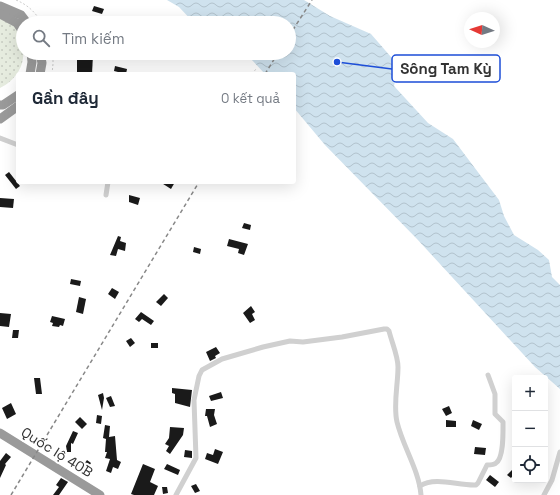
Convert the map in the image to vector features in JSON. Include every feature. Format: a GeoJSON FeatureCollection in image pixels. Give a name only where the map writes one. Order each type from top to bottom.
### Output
{"type":"FeatureCollection","features":[{"type":"Feature","properties":{"kind":"highway"},"geometry":{"type":"LineString","coordinates":[[0,6],[22,16]]}},
{"type":"Feature","properties":{"kind":"highway"},"geometry":{"type":"LineString","coordinates":[[0,14],[16,22]]}},
{"type":"Feature","properties":{"kind":"highway"},"geometry":{"type":"LineString","coordinates":[[30,72],[32,60]]}},
{"type":"Feature","properties":{"kind":"highway"},"geometry":{"type":"LineString","coordinates":[[40,72],[41,60]]}},
{"type":"Feature","properties":{"kind":"highway"},"geometry":{"type":"LineString","coordinates":[[0,105],[16,96]]}},
{"type":"Feature","properties":{"kind":"highway"},"geometry":{"type":"LineString","coordinates":[[0,119],[16,107]]}},
{"type":"Feature","properties":{"kind":"highway","name":"Quốc lộ 40B"},"geometry":{"type":"LineString","coordinates":[[0,433],[100,495]]}},
{"type":"Feature","properties":{"kind":"street"},"geometry":{"type":"LineString","coordinates":[[0,138],[16,144]]}},
{"type":"Feature","properties":{"kind":"street"},"geometry":{"type":"LineString","coordinates":[[106,195],[108,184]]}},
{"type":"Feature","properties":{"kind":"street"},"geometry":{"type":"LineString","coordinates":[[176,495],[196,458],[194,400],[199,376],[202,370],[222,359],[263,347],[290,341],[303,342],[384,329],[389,331],[398,365],[397,422],[420,486],[421,495]]}},
{"type":"Feature","properties":{"kind":"street"},"geometry":{"type":"LineString","coordinates":[[420,486],[429,482],[476,485],[487,465],[496,464],[498,461],[502,450],[503,422],[495,414],[495,394],[488,374]]}},
{"type":"Feature","properties":{"kind":"street"},"geometry":{"type":"LineString","coordinates":[[544,495],[552,480],[560,452]]}},
{"type":"Feature","properties":{"kind":"path"},"geometry":{"type":"LineString","coordinates":[[16,0],[25,4],[38,16]]}},
{"type":"Feature","properties":{"kind":"path"},"geometry":{"type":"LineString","coordinates":[[52,72],[53,60]]}},
{"type":"Feature","properties":{"kind":"shaded area"},"geometry":{"type":"Polygon","coordinates":[[[0,15],[16,27],[16,60],[22,60],[18,72],[16,72],[16,74],[10,81],[0,88],[0,15]]]}},
{"type":"Feature","properties":{"kind":"water"},"geometry":{"type":"Polygon","coordinates":[[[167,0],[304,0],[330,16],[371,34],[398,65],[394,86],[428,123],[453,139],[499,200],[504,216],[514,235],[538,250],[549,260],[552,277],[560,285],[560,389],[548,378],[548,375],[544,375],[535,367],[417,239],[325,145],[296,110],[296,72],[263,72],[252,60],[296,60],[296,16],[187,16],[179,7],[167,0]]]}},
{"type":"Feature","properties":{"kind":"building"},"geometry":{"type":"Polygon","coordinates":[[[94,6],[104,9],[102,14],[92,11],[94,6]]]}},
{"type":"Feature","properties":{"kind":"building"},"geometry":{"type":"Polygon","coordinates":[[[77,60],[93,60],[92,72],[77,72],[77,60]]]}},
{"type":"Feature","properties":{"kind":"building"},"geometry":{"type":"Polygon","coordinates":[[[115,66],[127,69],[126,72],[114,71],[115,66]]]}},
{"type":"Feature","properties":{"kind":"building"},"geometry":{"type":"Polygon","coordinates":[[[9,172],[16,181],[16,184],[20,186],[16,189],[5,175],[9,172]]]}},
{"type":"Feature","properties":{"kind":"building"},"geometry":{"type":"Polygon","coordinates":[[[163,184],[174,184],[171,189],[163,184]]]}},
{"type":"Feature","properties":{"kind":"building"},"geometry":{"type":"Polygon","coordinates":[[[129,195],[140,198],[138,205],[129,202],[129,195]]]}},
{"type":"Feature","properties":{"kind":"building"},"geometry":{"type":"Polygon","coordinates":[[[0,198],[14,199],[13,208],[0,207],[0,198]]]}},
{"type":"Feature","properties":{"kind":"building"},"geometry":{"type":"Polygon","coordinates":[[[244,223],[251,225],[250,230],[242,228],[244,223]]]}},
{"type":"Feature","properties":{"kind":"building"},"geometry":{"type":"Polygon","coordinates":[[[118,236],[121,237],[120,241],[126,243],[125,251],[118,249],[116,256],[110,255],[118,236]]]}},
{"type":"Feature","properties":{"kind":"building"},"geometry":{"type":"Polygon","coordinates":[[[229,239],[248,244],[244,255],[238,253],[239,249],[227,246],[229,239]]]}},
{"type":"Feature","properties":{"kind":"building"},"geometry":{"type":"Polygon","coordinates":[[[194,247],[201,249],[200,254],[193,252],[194,247]]]}},
{"type":"Feature","properties":{"kind":"building"},"geometry":{"type":"Polygon","coordinates":[[[71,279],[81,281],[80,286],[70,284],[71,279]]]}},
{"type":"Feature","properties":{"kind":"building"},"geometry":{"type":"Polygon","coordinates":[[[112,288],[119,292],[115,299],[108,294],[112,288]]]}},
{"type":"Feature","properties":{"kind":"building"},"geometry":{"type":"Polygon","coordinates":[[[164,294],[168,298],[161,306],[156,302],[164,294]]]}},
{"type":"Feature","properties":{"kind":"building"},"geometry":{"type":"Polygon","coordinates":[[[79,297],[86,299],[83,314],[76,312],[79,297]]]}},
{"type":"Feature","properties":{"kind":"building"},"geometry":{"type":"Polygon","coordinates":[[[251,306],[255,312],[252,314],[255,320],[250,323],[243,313],[251,306]]]}},
{"type":"Feature","properties":{"kind":"building"},"geometry":{"type":"Polygon","coordinates":[[[141,312],[154,321],[151,325],[142,319],[139,322],[135,319],[141,312]]]}},
{"type":"Feature","properties":{"kind":"building"},"geometry":{"type":"Polygon","coordinates":[[[0,313],[11,314],[9,327],[0,326],[0,313]]]}},
{"type":"Feature","properties":{"kind":"building"},"geometry":{"type":"Polygon","coordinates":[[[52,316],[65,319],[63,326],[52,326],[53,323],[50,322],[52,316]]]}},
{"type":"Feature","properties":{"kind":"building"},"geometry":{"type":"Polygon","coordinates":[[[13,330],[19,330],[18,338],[12,338],[13,330]]]}},
{"type":"Feature","properties":{"kind":"building"},"geometry":{"type":"Polygon","coordinates":[[[131,338],[135,343],[130,347],[126,341],[131,338]]]}},
{"type":"Feature","properties":{"kind":"building"},"geometry":{"type":"Polygon","coordinates":[[[151,343],[158,343],[158,348],[151,348],[151,343]]]}},
{"type":"Feature","properties":{"kind":"building"},"geometry":{"type":"Polygon","coordinates":[[[216,347],[220,353],[215,356],[216,358],[210,361],[206,352],[216,347]]]}},
{"type":"Feature","properties":{"kind":"building"},"geometry":{"type":"Polygon","coordinates":[[[34,378],[40,378],[42,394],[36,394],[34,378]]]}},
{"type":"Feature","properties":{"kind":"building"},"geometry":{"type":"Polygon","coordinates":[[[172,388],[192,390],[190,407],[175,403],[175,394],[172,393],[172,388]]]}},
{"type":"Feature","properties":{"kind":"building"},"geometry":{"type":"Polygon","coordinates":[[[221,392],[223,398],[211,401],[209,396],[221,392]]]}},
{"type":"Feature","properties":{"kind":"building"},"geometry":{"type":"Polygon","coordinates":[[[103,393],[104,398],[102,410],[98,395],[103,393]]]}},
{"type":"Feature","properties":{"kind":"building"},"geometry":{"type":"Polygon","coordinates":[[[111,396],[115,406],[110,407],[106,398],[111,396]]]}},
{"type":"Feature","properties":{"kind":"building"},"geometry":{"type":"Polygon","coordinates":[[[11,403],[16,414],[7,419],[2,408],[11,403]]]}},
{"type":"Feature","properties":{"kind":"building"},"geometry":{"type":"Polygon","coordinates":[[[449,406],[452,413],[446,416],[442,409],[449,406]]]}},
{"type":"Feature","properties":{"kind":"building"},"geometry":{"type":"Polygon","coordinates":[[[206,409],[215,409],[214,415],[217,424],[210,427],[207,416],[205,416],[206,409]]]}},
{"type":"Feature","properties":{"kind":"building"},"geometry":{"type":"Polygon","coordinates":[[[97,415],[102,416],[101,424],[96,423],[97,415]]]}},
{"type":"Feature","properties":{"kind":"building"},"geometry":{"type":"Polygon","coordinates":[[[80,417],[87,424],[82,429],[75,422],[80,417]]]}},
{"type":"Feature","properties":{"kind":"building"},"geometry":{"type":"Polygon","coordinates":[[[446,420],[456,421],[456,427],[446,427],[446,420]]]}},
{"type":"Feature","properties":{"kind":"building"},"geometry":{"type":"Polygon","coordinates":[[[473,420],[482,424],[479,430],[471,426],[473,420]]]}},
{"type":"Feature","properties":{"kind":"building"},"geometry":{"type":"Polygon","coordinates":[[[105,425],[110,426],[109,437],[115,436],[117,460],[121,462],[118,469],[113,467],[111,473],[106,471],[110,459],[105,458],[107,452],[105,452],[106,439],[103,438],[105,425]]]}},
{"type":"Feature","properties":{"kind":"building"},"geometry":{"type":"Polygon","coordinates":[[[170,427],[184,428],[183,435],[170,454],[166,451],[169,446],[165,444],[169,438],[170,427]]]}},
{"type":"Feature","properties":{"kind":"building"},"geometry":{"type":"Polygon","coordinates":[[[73,431],[78,433],[73,444],[71,443],[71,452],[67,452],[66,446],[73,431]]]}},
{"type":"Feature","properties":{"kind":"building"},"geometry":{"type":"Polygon","coordinates":[[[475,447],[486,448],[485,455],[474,454],[475,447]]]}},
{"type":"Feature","properties":{"kind":"building"},"geometry":{"type":"Polygon","coordinates":[[[215,449],[223,452],[218,464],[205,459],[207,453],[213,455],[215,449]]]}},
{"type":"Feature","properties":{"kind":"building"},"geometry":{"type":"Polygon","coordinates":[[[185,450],[192,451],[192,458],[184,457],[185,450]]]}},
{"type":"Feature","properties":{"kind":"building"},"geometry":{"type":"Polygon","coordinates":[[[6,453],[11,457],[5,464],[6,465],[0,478],[0,461],[6,453]]]}},
{"type":"Feature","properties":{"kind":"building"},"geometry":{"type":"Polygon","coordinates":[[[87,460],[91,463],[86,471],[82,467],[87,460]]]}},
{"type":"Feature","properties":{"kind":"building"},"geometry":{"type":"Polygon","coordinates":[[[143,464],[155,469],[150,482],[158,486],[154,495],[131,494],[143,464]]]}},
{"type":"Feature","properties":{"kind":"building"},"geometry":{"type":"Polygon","coordinates":[[[167,464],[180,470],[178,475],[164,469],[167,464]]]}},
{"type":"Feature","properties":{"kind":"building"},"geometry":{"type":"Polygon","coordinates":[[[512,470],[511,478],[507,475],[512,470]]]}},
{"type":"Feature","properties":{"kind":"building"},"geometry":{"type":"Polygon","coordinates":[[[490,475],[499,482],[495,487],[486,480],[490,475]]]}},
{"type":"Feature","properties":{"kind":"building"},"geometry":{"type":"Polygon","coordinates":[[[61,478],[68,482],[59,495],[53,495],[59,487],[56,485],[61,478]]]}},
{"type":"Feature","properties":{"kind":"building"},"geometry":{"type":"Polygon","coordinates":[[[196,484],[200,491],[195,493],[191,486],[196,484]]]}},
{"type":"Feature","properties":{"kind":"building"},"geometry":{"type":"Polygon","coordinates":[[[162,487],[167,487],[168,493],[163,494],[162,487]]]}},
{"type":"Feature","properties":{"kind":"railway"},"geometry":{"type":"LineString","coordinates":[[296,25],[312,0]]}},
{"type":"Feature","properties":{"kind":"railway"},"geometry":{"type":"LineString","coordinates":[[266,72],[274,60]]}},
{"type":"Feature","properties":{"kind":"railway"},"geometry":{"type":"LineString","coordinates":[[11,495],[198,184]]}},
{"type":"Feature","properties":{"kind":"place","name":"Sông Tam Kỳ"},"geometry":{"type":"Point","coordinates":[337,62]}}]}
